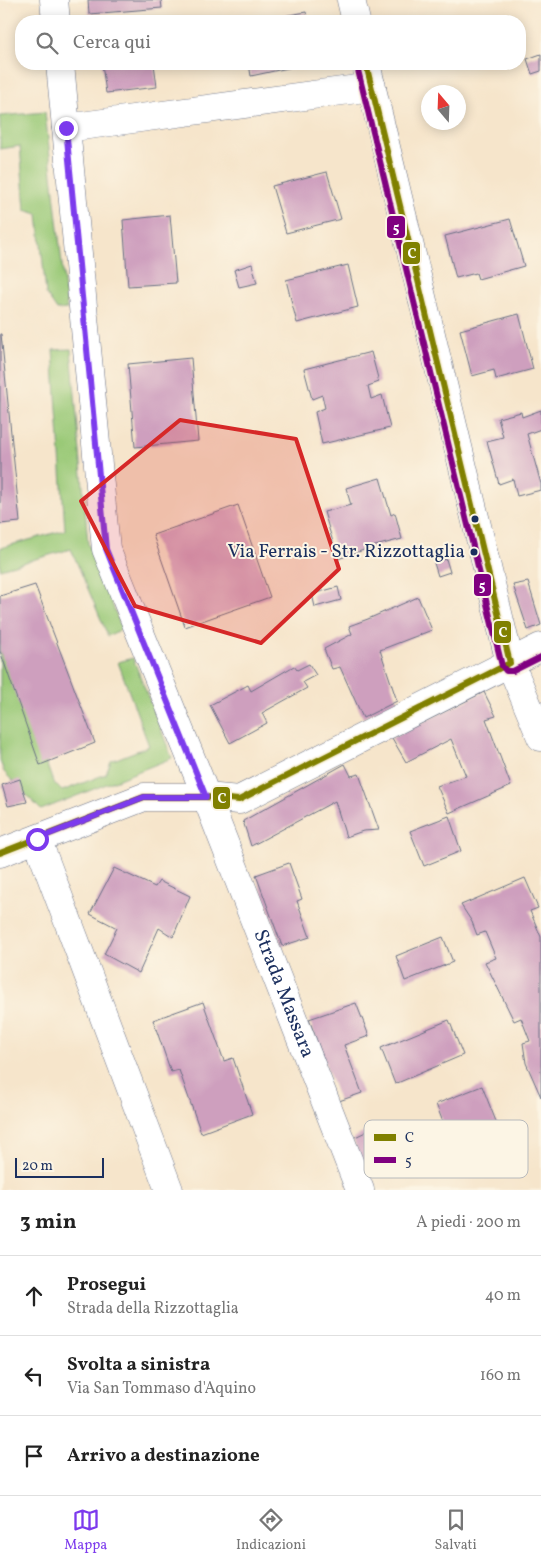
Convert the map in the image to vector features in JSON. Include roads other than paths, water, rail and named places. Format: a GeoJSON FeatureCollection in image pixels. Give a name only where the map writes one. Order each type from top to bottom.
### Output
{"type":"FeatureCollection","features":[{"type":"Feature","properties":{"kind":"street"},"geometry":{"type":"LineString","coordinates":[[54,0],[55,15]]}},
{"type":"Feature","properties":{"kind":"street"},"geometry":{"type":"LineString","coordinates":[[350,0],[354,15]]}},
{"type":"Feature","properties":{"kind":"street","name":"Strada Massara"},"geometry":{"type":"LineString","coordinates":[[61,70],[106,549],[206,797],[360,1190]]}},
{"type":"Feature","properties":{"kind":"street"},"geometry":{"type":"LineString","coordinates":[[66,128],[369,75],[510,663],[541,737]]}},
{"type":"Feature","properties":{"kind":"street"},"geometry":{"type":"LineString","coordinates":[[0,853],[144,797],[206,797],[239,800],[541,647]]}},
{"type":"Feature","properties":{"kind":"street"},"geometry":{"type":"LineString","coordinates":[[37,839],[169,1190]]}},
{"type":"Feature","properties":{"kind":"place","name":"Via Ferrais - Str. Rizzottaglia"},"geometry":{"type":"Point","coordinates":[474,552]}}]}
